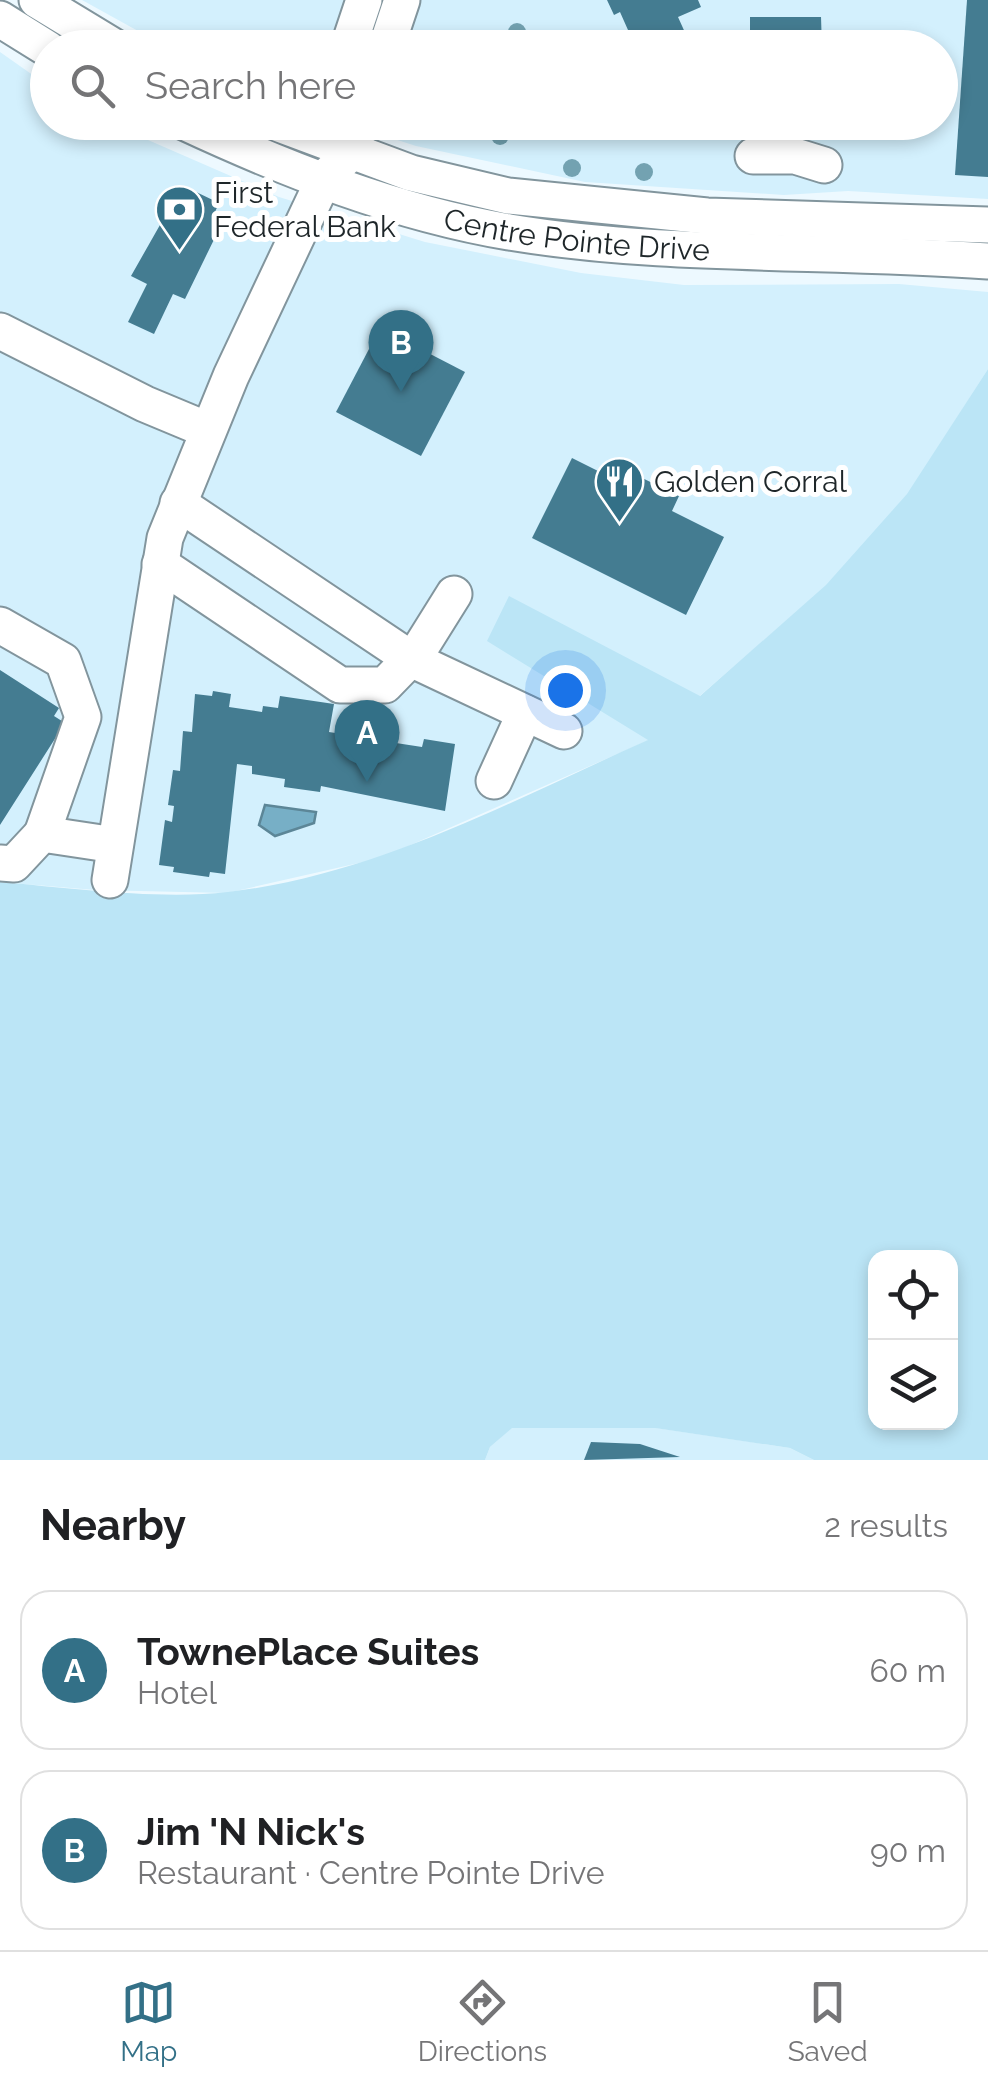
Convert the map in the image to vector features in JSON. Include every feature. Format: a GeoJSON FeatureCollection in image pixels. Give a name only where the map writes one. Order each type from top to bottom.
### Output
{"type":"FeatureCollection","features":[{"type":"Feature","properties":{"kind":"street"},"geometry":{"type":"LineString","coordinates":[[37,0],[86,30]]}},
{"type":"Feature","properties":{"kind":"street"},"geometry":{"type":"LineString","coordinates":[[354,30],[364,0]]}},
{"type":"Feature","properties":{"kind":"street"},"geometry":{"type":"LineString","coordinates":[[392,30],[402,0]]}},
{"type":"Feature","properties":{"kind":"street"},"geometry":{"type":"LineString","coordinates":[[0,19],[30,38]]}},
{"type":"Feature","properties":{"kind":"street","name":"Centre Pointe Drive"},"geometry":{"type":"LineString","coordinates":[[228,140],[408,211],[578,240],[988,261]]}},
{"type":"Feature","properties":{"kind":"street"},"geometry":{"type":"LineString","coordinates":[[319,140],[324,179]]}},
{"type":"Feature","properties":{"kind":"street"},"geometry":{"type":"LineString","coordinates":[[110,880],[160,564],[178,504],[206,429],[324,179],[354,140]]}},
{"type":"Feature","properties":{"kind":"street","name":"Centre Pointe Drive"},"geometry":{"type":"LineString","coordinates":[[361,140],[411,173],[508,196],[609,208],[988,225]]}},
{"type":"Feature","properties":{"kind":"street"},"geometry":{"type":"LineString","coordinates":[[753,156],[795,156],[824,165]]}},
{"type":"Feature","properties":{"kind":"street"},"geometry":{"type":"LineString","coordinates":[[0,330],[145,404],[206,429]]}},
{"type":"Feature","properties":{"kind":"street"},"geometry":{"type":"LineString","coordinates":[[178,504],[411,658],[564,731]]}},
{"type":"Feature","properties":{"kind":"street"},"geometry":{"type":"LineString","coordinates":[[160,564],[340,685],[386,685],[411,658],[454,594]]}},
{"type":"Feature","properties":{"kind":"street"},"geometry":{"type":"LineString","coordinates":[[0,625],[63,660],[83,717],[42,834],[14,864],[0,863]]}},
{"type":"Feature","properties":{"kind":"street"},"geometry":{"type":"LineString","coordinates":[[494,781],[525,713]]}},
{"type":"Feature","properties":{"kind":"street"},"geometry":{"type":"LineString","coordinates":[[42,834],[115,844]]}},
{"type":"Feature","properties":{"kind":"shaded area"},"geometry":{"type":"Polygon","coordinates":[[[82,0],[988,0],[988,199],[848,191],[784,195],[585,182],[397,140],[958,140],[958,30],[136,30],[82,0]]]}},
{"type":"Feature","properties":{"kind":"shaded area"},"geometry":{"type":"Polygon","coordinates":[[[0,52],[30,73],[30,140],[148,140],[279,197],[425,242],[581,273],[684,285],[899,284],[988,292],[988,369],[908,494],[840,574],[649,740],[381,858],[227,893],[95,890],[0,882],[0,52]]]}},
{"type":"Feature","properties":{"kind":"shaded area"},"geometry":{"type":"Polygon","coordinates":[[[988,369],[988,1460],[814,1460],[790,1448],[655,1428],[512,1428],[490,1447],[485,1460],[0,1460],[0,882],[144,894],[228,892],[338,870],[391,852],[495,810],[648,740],[487,641],[509,596],[700,696],[826,585],[907,494],[988,369]]]}},
{"type":"Feature","properties":{"kind":"shaded area"},"geometry":{"type":"Polygon","coordinates":[[[265,805],[316,812],[314,823],[275,836],[259,825],[265,805]]]}},
{"type":"Feature","properties":{"kind":"shaded area"},"geometry":{"type":"Polygon","coordinates":[[[511,1428],[656,1428],[790,1448],[814,1460],[485,1460],[490,1447],[511,1428]]]}},
{"type":"Feature","properties":{"kind":"building"},"geometry":{"type":"Polygon","coordinates":[[[607,0],[698,0],[701,7],[678,17],[684,30],[628,30],[620,12],[614,15],[607,0]]]}},
{"type":"Feature","properties":{"kind":"building"},"geometry":{"type":"Polygon","coordinates":[[[967,0],[988,0],[988,177],[955,175],[967,0]]]}},
{"type":"Feature","properties":{"kind":"building"},"geometry":{"type":"Polygon","coordinates":[[[750,17],[821,17],[821,30],[750,30],[750,17]]]}},
{"type":"Feature","properties":{"kind":"building"},"geometry":{"type":"Polygon","coordinates":[[[192,190],[219,203],[215,212],[225,217],[185,299],[173,294],[154,334],[128,322],[147,284],[131,276],[177,195],[187,200],[192,190]]]}},
{"type":"Feature","properties":{"kind":"building"},"geometry":{"type":"Polygon","coordinates":[[[380,328],[465,372],[421,456],[336,412],[380,328]]]}},
{"type":"Feature","properties":{"kind":"building","name":"Golden Corral"},"geometry":{"type":"Polygon","coordinates":[[[572,458],[626,485],[632,473],[679,496],[672,511],[724,537],[686,615],[532,538],[572,458]]]}},
{"type":"Feature","properties":{"kind":"building"},"geometry":{"type":"Polygon","coordinates":[[[0,670],[59,708],[54,716],[65,723],[0,825],[0,670]]]}},
{"type":"Feature","properties":{"kind":"building"},"geometry":{"type":"Polygon","coordinates":[[[213,691],[231,694],[229,707],[262,712],[263,706],[278,708],[280,696],[334,704],[329,732],[361,737],[362,730],[397,736],[396,743],[422,747],[424,739],[455,744],[445,811],[321,786],[320,792],[284,787],[285,779],[252,774],[252,766],[237,764],[225,874],[210,872],[209,877],[173,872],[174,867],[159,865],[165,820],[172,822],[174,806],[168,805],[173,770],[180,771],[183,731],[192,732],[195,694],[212,696],[213,691]]]}},
{"type":"Feature","properties":{"kind":"building"},"geometry":{"type":"Polygon","coordinates":[[[591,1442],[640,1444],[680,1457],[584,1460],[591,1442]]]}},
{"type":"Feature","properties":{"kind":"place","name":"First Federal Bank"},"geometry":{"type":"Point","coordinates":[179,252]}},
{"type":"Feature","properties":{"kind":"place","name":"Jim 'N Nick's"},"geometry":{"type":"Point","coordinates":[401,392]}},
{"type":"Feature","properties":{"kind":"place","name":"Golden Corral"},"geometry":{"type":"Point","coordinates":[619,524]}},
{"type":"Feature","properties":{"kind":"place","name":"TownePlace Suites"},"geometry":{"type":"Point","coordinates":[367,782]}}]}
